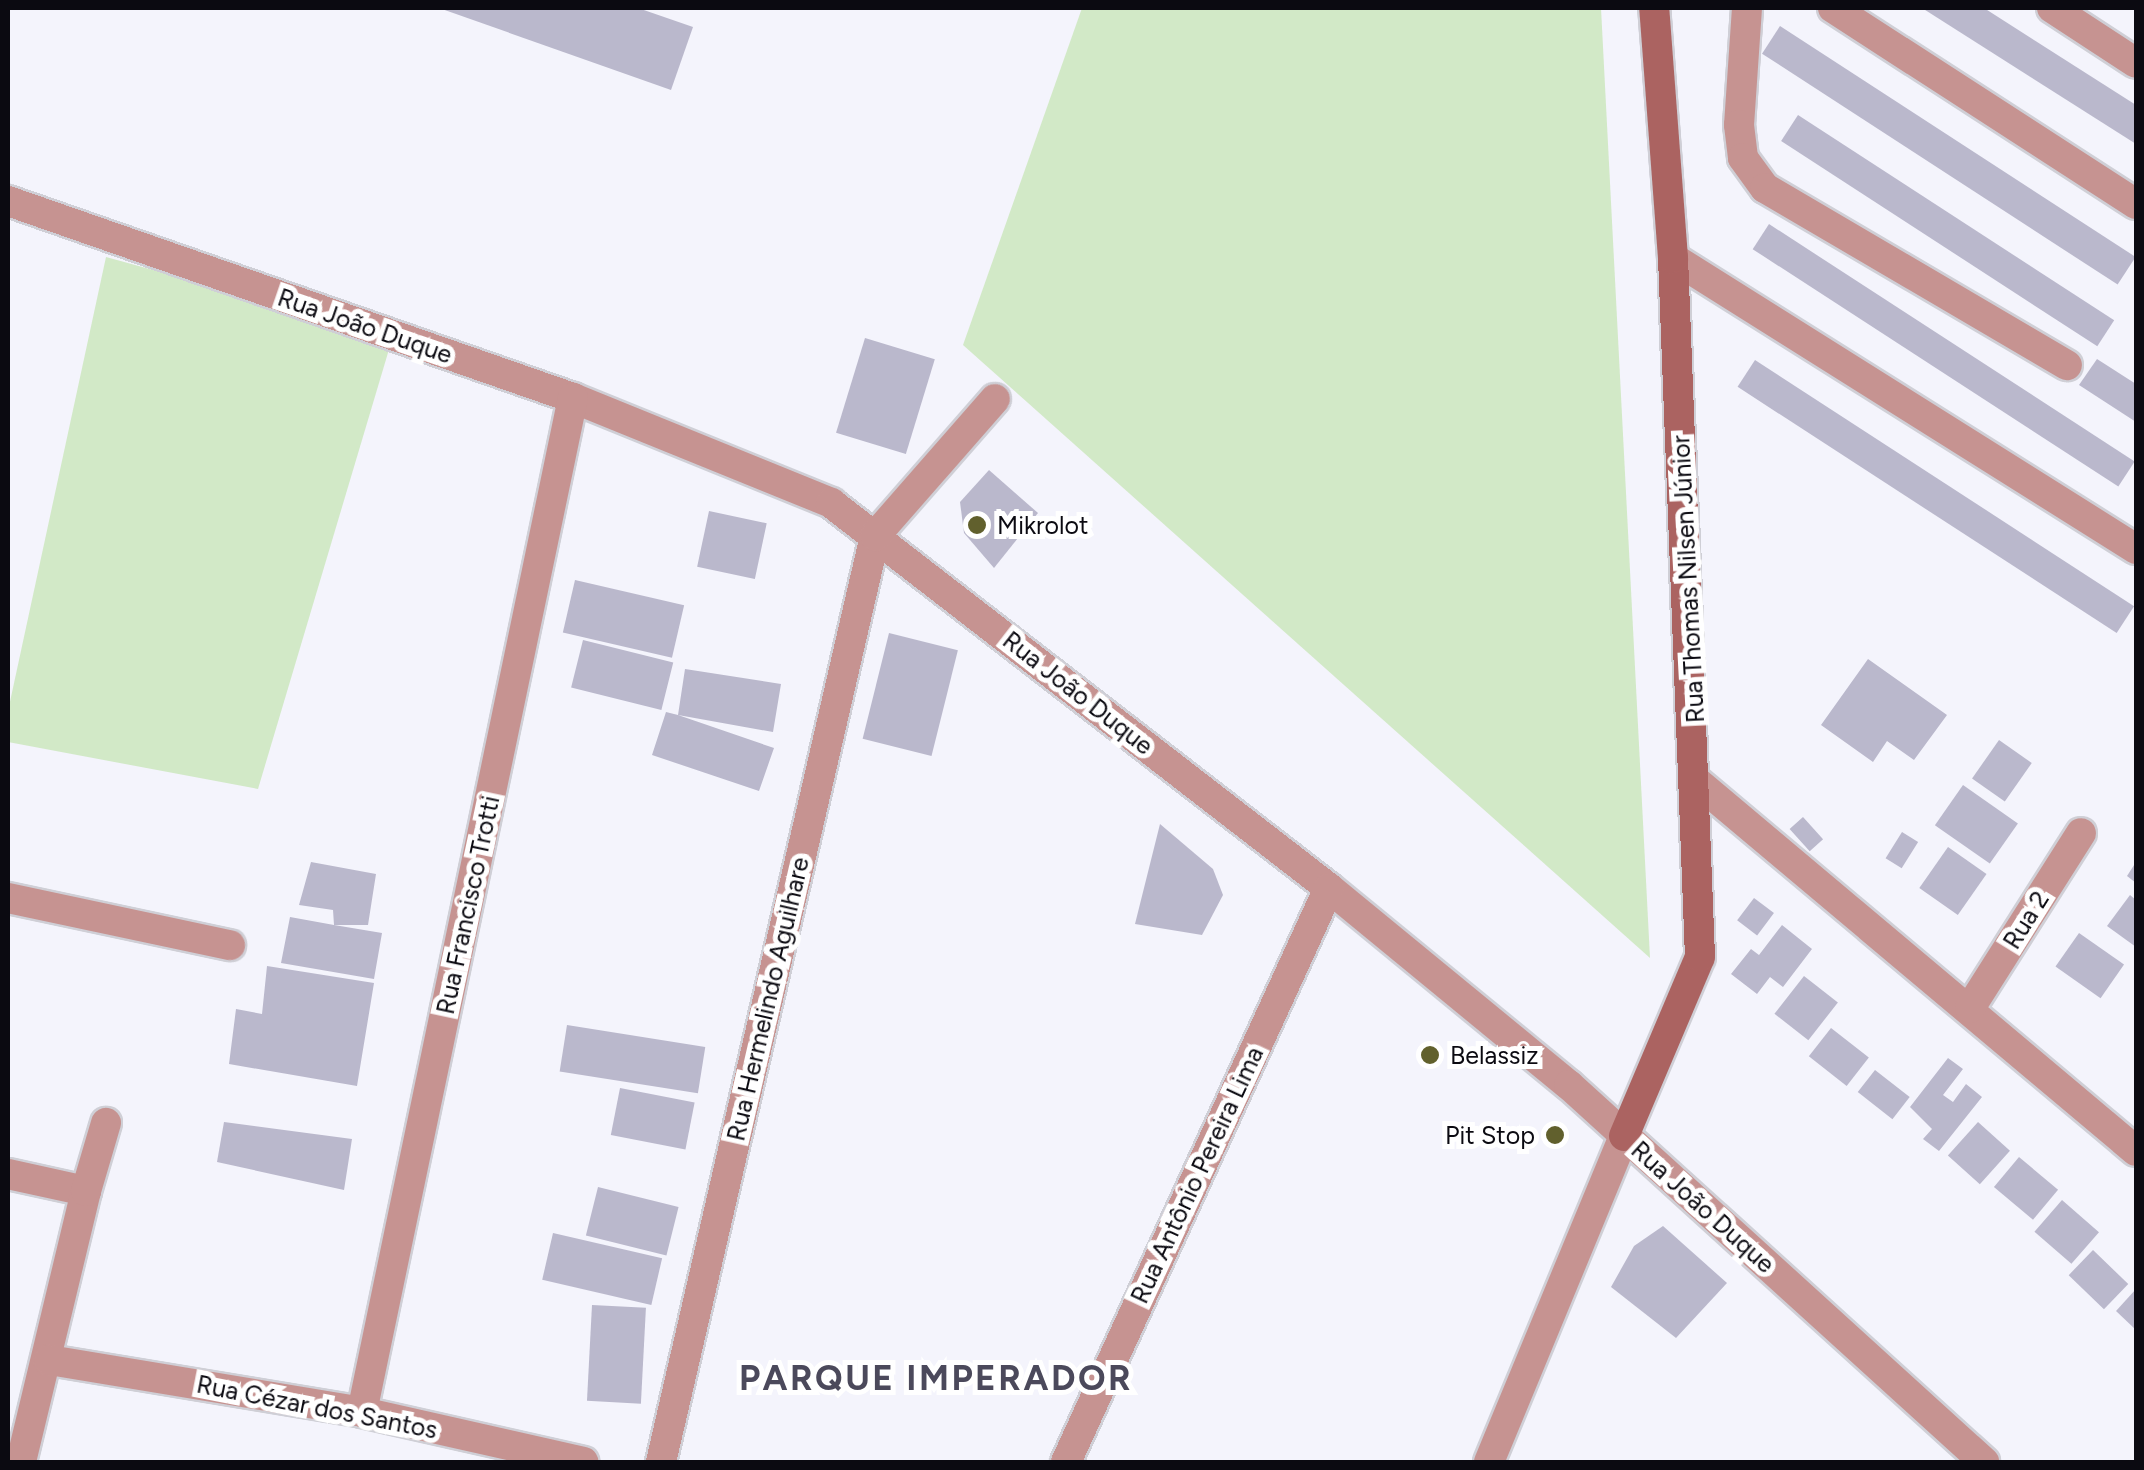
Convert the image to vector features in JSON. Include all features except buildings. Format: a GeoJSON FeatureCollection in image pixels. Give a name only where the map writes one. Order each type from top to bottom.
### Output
{"type":"FeatureCollection","features":[{"type":"Feature","properties":{"kind":"street","name":"Rua Thomas Nilsen Júnior"},"geometry":{"type":"LineString","coordinates":[[1624,1136],[1700,957],[1673,258],[1654,8]]}},
{"type":"Feature","properties":{"kind":"street"},"geometry":{"type":"LineString","coordinates":[[1748,8],[1739,124],[1744,158],[1765,188],[2068,365]]}},
{"type":"Feature","properties":{"kind":"street"},"geometry":{"type":"LineString","coordinates":[[1833,8],[2136,204]]}},
{"type":"Feature","properties":{"kind":"street"},"geometry":{"type":"LineString","coordinates":[[2052,8],[2136,63]]}},
{"type":"Feature","properties":{"kind":"street","name":"Rua João Duque"},"geometry":{"type":"LineString","coordinates":[[8,201],[573,398],[830,503],[1329,888],[1624,1136],[1984,1462]]}},
{"type":"Feature","properties":{"kind":"street"},"geometry":{"type":"LineString","coordinates":[[1673,258],[2136,549]]}},
{"type":"Feature","properties":{"kind":"street","name":"Rua Francisco Trotti"},"geometry":{"type":"LineString","coordinates":[[362,1412],[573,398]]}},
{"type":"Feature","properties":{"kind":"street"},"geometry":{"type":"LineString","coordinates":[[875,536],[995,399]]}},
{"type":"Feature","properties":{"kind":"street","name":"Rua Hermelindo Aguilhare"},"geometry":{"type":"LineString","coordinates":[[661,1462],[875,536]]}},
{"type":"Feature","properties":{"kind":"street"},"geometry":{"type":"LineString","coordinates":[[1696,782],[2136,1151]]}},
{"type":"Feature","properties":{"kind":"street","name":"Rua 2"},"geometry":{"type":"LineString","coordinates":[[1970,1008],[2081,832]]}},
{"type":"Feature","properties":{"kind":"street","name":"Rua Antônio Pereira Lima"},"geometry":{"type":"LineString","coordinates":[[1066,1462],[1329,888]]}},
{"type":"Feature","properties":{"kind":"street"},"geometry":{"type":"LineString","coordinates":[[8,898],[230,945]]}},
{"type":"Feature","properties":{"kind":"street"},"geometry":{"type":"LineString","coordinates":[[17,1448],[49,1360],[86,1190],[106,1122]]}},
{"type":"Feature","properties":{"kind":"street"},"geometry":{"type":"LineString","coordinates":[[1489,1462],[1624,1136]]}},
{"type":"Feature","properties":{"kind":"street"},"geometry":{"type":"LineString","coordinates":[[8,1174],[86,1190]]}},
{"type":"Feature","properties":{"kind":"street","name":"Rua Cézar dos Santos"},"geometry":{"type":"LineString","coordinates":[[49,1360],[362,1412],[583,1462]]}},
{"type":"Feature","properties":{"kind":"green space"},"geometry":{"type":"Polygon","coordinates":[[[1082,8],[1601,8],[1650,958],[963,345],[1082,8]]]}},
{"type":"Feature","properties":{"kind":"green space"},"geometry":{"type":"Polygon","coordinates":[[[106,257],[393,336],[258,789],[8,742],[8,711],[106,257]]]}},
{"type":"Feature","properties":{"kind":"place","name":"Mikrolot"},"geometry":{"type":"Point","coordinates":[977,525]}},
{"type":"Feature","properties":{"kind":"place","name":"Belassiz"},"geometry":{"type":"Point","coordinates":[1430,1055]}},
{"type":"Feature","properties":{"kind":"place","name":"Pit Stop"},"geometry":{"type":"Point","coordinates":[1555,1135]}},
{"type":"Feature","properties":{"kind":"district","name":"PARQUE IMPERADOR"},"geometry":{"type":"Point","coordinates":[936,1378]}}]}
